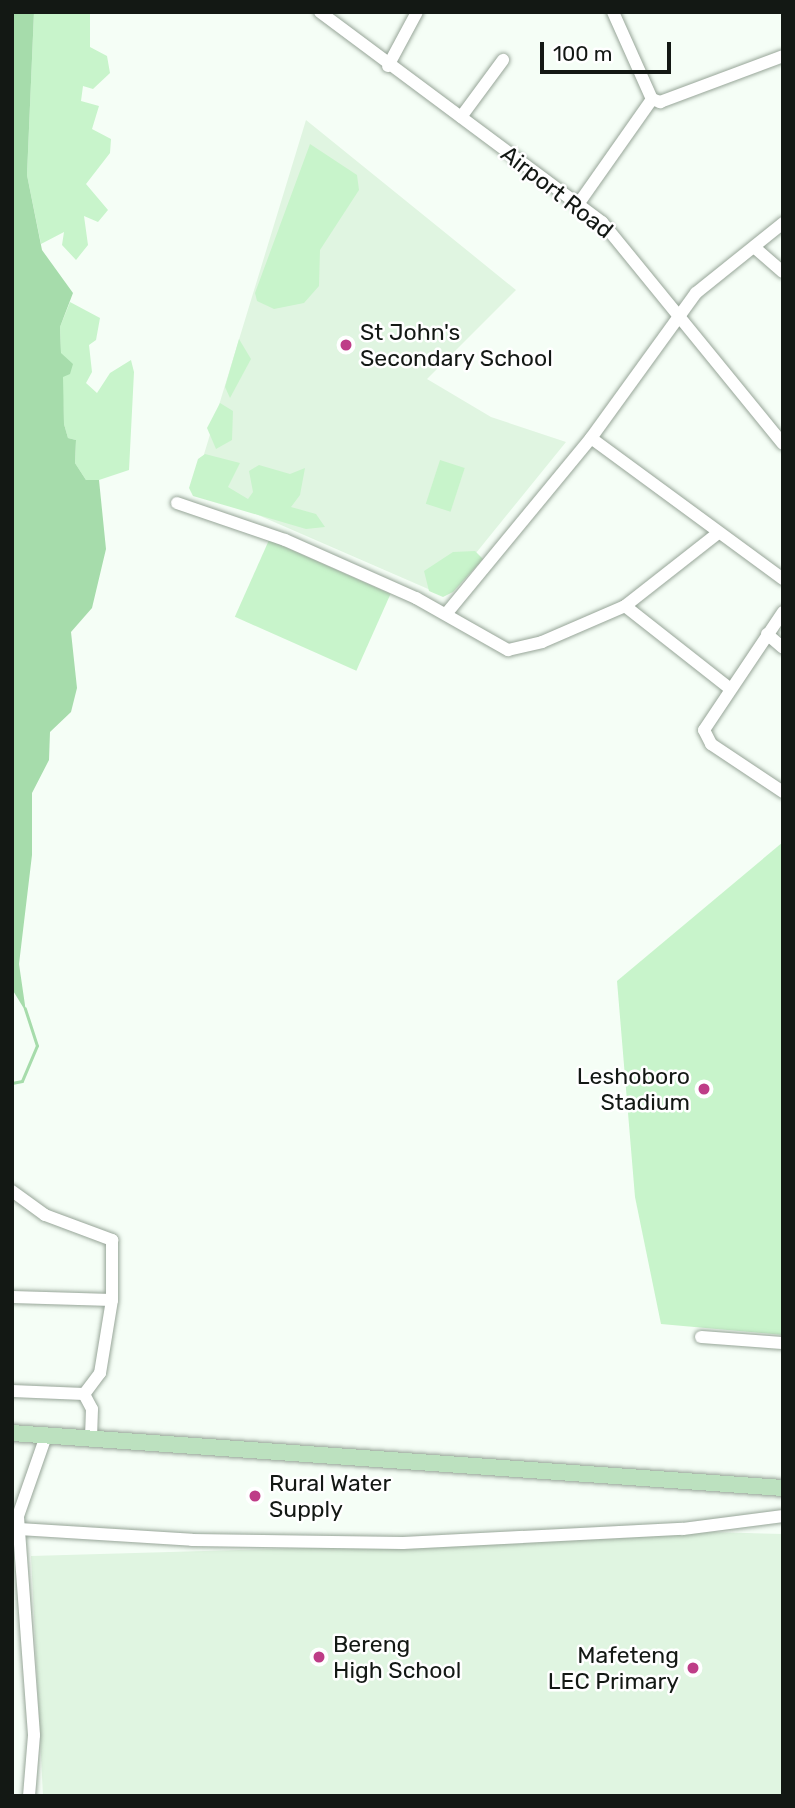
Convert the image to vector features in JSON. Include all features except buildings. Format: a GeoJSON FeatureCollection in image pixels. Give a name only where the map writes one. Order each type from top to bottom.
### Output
{"type":"FeatureCollection","features":[{"type":"Feature","properties":{"kind":"main road"},"geometry":{"type":"LineString","coordinates":[[12,1433],[783,1488]]}},
{"type":"Feature","properties":{"kind":"street"},"geometry":{"type":"LineString","coordinates":[[387,66],[416,12]]}},
{"type":"Feature","properties":{"kind":"street"},"geometry":{"type":"LineString","coordinates":[[613,12],[652,99]]}},
{"type":"Feature","properties":{"kind":"street","name":"Airport Road"},"geometry":{"type":"LineString","coordinates":[[319,14],[579,203],[609,230],[783,444]]}},
{"type":"Feature","properties":{"kind":"street"},"geometry":{"type":"LineString","coordinates":[[652,99],[671,100],[783,56]]}},
{"type":"Feature","properties":{"kind":"street"},"geometry":{"type":"LineString","coordinates":[[461,117],[503,60]]}},
{"type":"Feature","properties":{"kind":"street"},"geometry":{"type":"LineString","coordinates":[[579,203],[652,99]]}},
{"type":"Feature","properties":{"kind":"street"},"geometry":{"type":"LineString","coordinates":[[446,614],[592,438],[678,314],[783,223]]}},
{"type":"Feature","properties":{"kind":"street"},"geometry":{"type":"LineString","coordinates":[[754,247],[783,272]]}},
{"type":"Feature","properties":{"kind":"street"},"geometry":{"type":"LineString","coordinates":[[592,438],[783,579]]}},
{"type":"Feature","properties":{"kind":"street"},"geometry":{"type":"LineString","coordinates":[[177,503],[285,540],[446,614],[508,650],[542,642],[625,606],[718,533]]}},
{"type":"Feature","properties":{"kind":"street"},"geometry":{"type":"LineString","coordinates":[[625,606],[728,687]]}},
{"type":"Feature","properties":{"kind":"street"},"geometry":{"type":"LineString","coordinates":[[783,612],[708,718],[708,737],[783,792]]}},
{"type":"Feature","properties":{"kind":"street"},"geometry":{"type":"LineString","coordinates":[[767,634],[783,648]]}},
{"type":"Feature","properties":{"kind":"street"},"geometry":{"type":"LineString","coordinates":[[12,1191],[45,1215],[109,1236],[112,1300],[100,1373],[85,1394]]}},
{"type":"Feature","properties":{"kind":"street"},"geometry":{"type":"LineString","coordinates":[[12,1297],[112,1300]]}},
{"type":"Feature","properties":{"kind":"street"},"geometry":{"type":"LineString","coordinates":[[701,1337],[783,1343]]}},
{"type":"Feature","properties":{"kind":"street"},"geometry":{"type":"LineString","coordinates":[[12,1391],[85,1394]]}},
{"type":"Feature","properties":{"kind":"street"},"geometry":{"type":"LineString","coordinates":[[85,1394],[92,1409],[91,1437]]}},
{"type":"Feature","properties":{"kind":"street"},"geometry":{"type":"LineString","coordinates":[[29,1796],[34,1735],[18,1516],[46,1436]]}},
{"type":"Feature","properties":{"kind":"street"},"geometry":{"type":"LineString","coordinates":[[19,1529],[192,1540],[403,1543],[682,1529],[783,1516]]}},
{"type":"Feature","properties":{"kind":"shaded area"},"geometry":{"type":"Polygon","coordinates":[[[12,12],[34,12],[27,175],[42,250],[73,293],[60,327],[61,353],[73,364],[70,374],[63,377],[64,424],[68,438],[76,440],[75,463],[86,480],[99,480],[106,549],[92,608],[71,632],[77,688],[71,712],[50,732],[49,760],[32,793],[32,855],[19,964],[26,1012],[12,989],[12,12]]]}},
{"type":"Feature","properties":{"kind":"shaded area"},"geometry":{"type":"Polygon","coordinates":[[[34,12],[90,12],[90,47],[107,56],[110,73],[93,89],[83,86],[81,101],[99,106],[92,129],[111,139],[110,153],[86,184],[108,210],[98,222],[84,216],[88,245],[76,260],[62,245],[64,232],[41,244],[27,175],[34,12]]]}},
{"type":"Feature","properties":{"kind":"shaded area","name":"St John's Secondary School"},"geometry":{"type":"Polygon","coordinates":[[[306,120],[516,290],[427,379],[491,417],[566,442],[442,595],[194,487],[306,120]]]}},
{"type":"Feature","properties":{"kind":"shaded area"},"geometry":{"type":"Polygon","coordinates":[[[310,144],[357,175],[359,190],[320,250],[319,286],[304,303],[274,309],[257,301],[255,293],[310,144]]]}},
{"type":"Feature","properties":{"kind":"shaded area"},"geometry":{"type":"Polygon","coordinates":[[[70,302],[100,318],[96,340],[89,345],[92,372],[86,383],[97,393],[110,373],[131,360],[134,372],[129,470],[99,480],[86,480],[75,463],[76,440],[68,438],[64,424],[60,327],[70,302]]]}},
{"type":"Feature","properties":{"kind":"shaded area"},"geometry":{"type":"Polygon","coordinates":[[[239,339],[251,359],[230,398],[225,387],[239,339]]]}},
{"type":"Feature","properties":{"kind":"shaded area"},"geometry":{"type":"Polygon","coordinates":[[[220,403],[233,411],[232,440],[216,449],[207,428],[220,403]]]}},
{"type":"Feature","properties":{"kind":"shaded area"},"geometry":{"type":"Polygon","coordinates":[[[205,454],[240,463],[228,487],[248,499],[253,492],[249,471],[259,465],[290,474],[305,468],[300,495],[291,507],[316,514],[325,527],[306,529],[193,496],[189,488],[198,459],[205,454]]]}},
{"type":"Feature","properties":{"kind":"shaded area"},"geometry":{"type":"Polygon","coordinates":[[[440,460],[465,468],[451,512],[426,504],[440,460]]]}},
{"type":"Feature","properties":{"kind":"shaded area"},"geometry":{"type":"Polygon","coordinates":[[[269,540],[391,594],[356,671],[235,617],[269,540]]]}},
{"type":"Feature","properties":{"kind":"shaded area"},"geometry":{"type":"Polygon","coordinates":[[[475,551],[483,559],[453,592],[443,597],[429,591],[424,571],[453,552],[475,551]]]}},
{"type":"Feature","properties":{"kind":"shaded area","name":"Leshoboro Stadium"},"geometry":{"type":"Polygon","coordinates":[[[783,842],[783,1335],[661,1324],[635,1197],[617,981],[783,842]]]}},
{"type":"Feature","properties":{"kind":"shaded area","name":"Bereng High School"},"geometry":{"type":"Polygon","coordinates":[[[711,1532],[783,1534],[783,1796],[43,1796],[31,1556],[609,1539],[711,1532]]]}},
{"type":"Feature","properties":{"kind":"waterway"},"geometry":{"type":"LineString","coordinates":[[12,1083],[22,1081],[37,1046],[25,1009]]}},
{"type":"Feature","properties":{"kind":"place","name":"St John's Secondary School"},"geometry":{"type":"Point","coordinates":[346,345]}},
{"type":"Feature","properties":{"kind":"place","name":"Leshoboro Stadium"},"geometry":{"type":"Point","coordinates":[704,1089]}},
{"type":"Feature","properties":{"kind":"place","name":"Rural Water Supply"},"geometry":{"type":"Point","coordinates":[255,1496]}},
{"type":"Feature","properties":{"kind":"place","name":"Bereng High School"},"geometry":{"type":"Point","coordinates":[319,1657]}},
{"type":"Feature","properties":{"kind":"place","name":"Mafeteng LEC Primary"},"geometry":{"type":"Point","coordinates":[693,1668]}}]}
